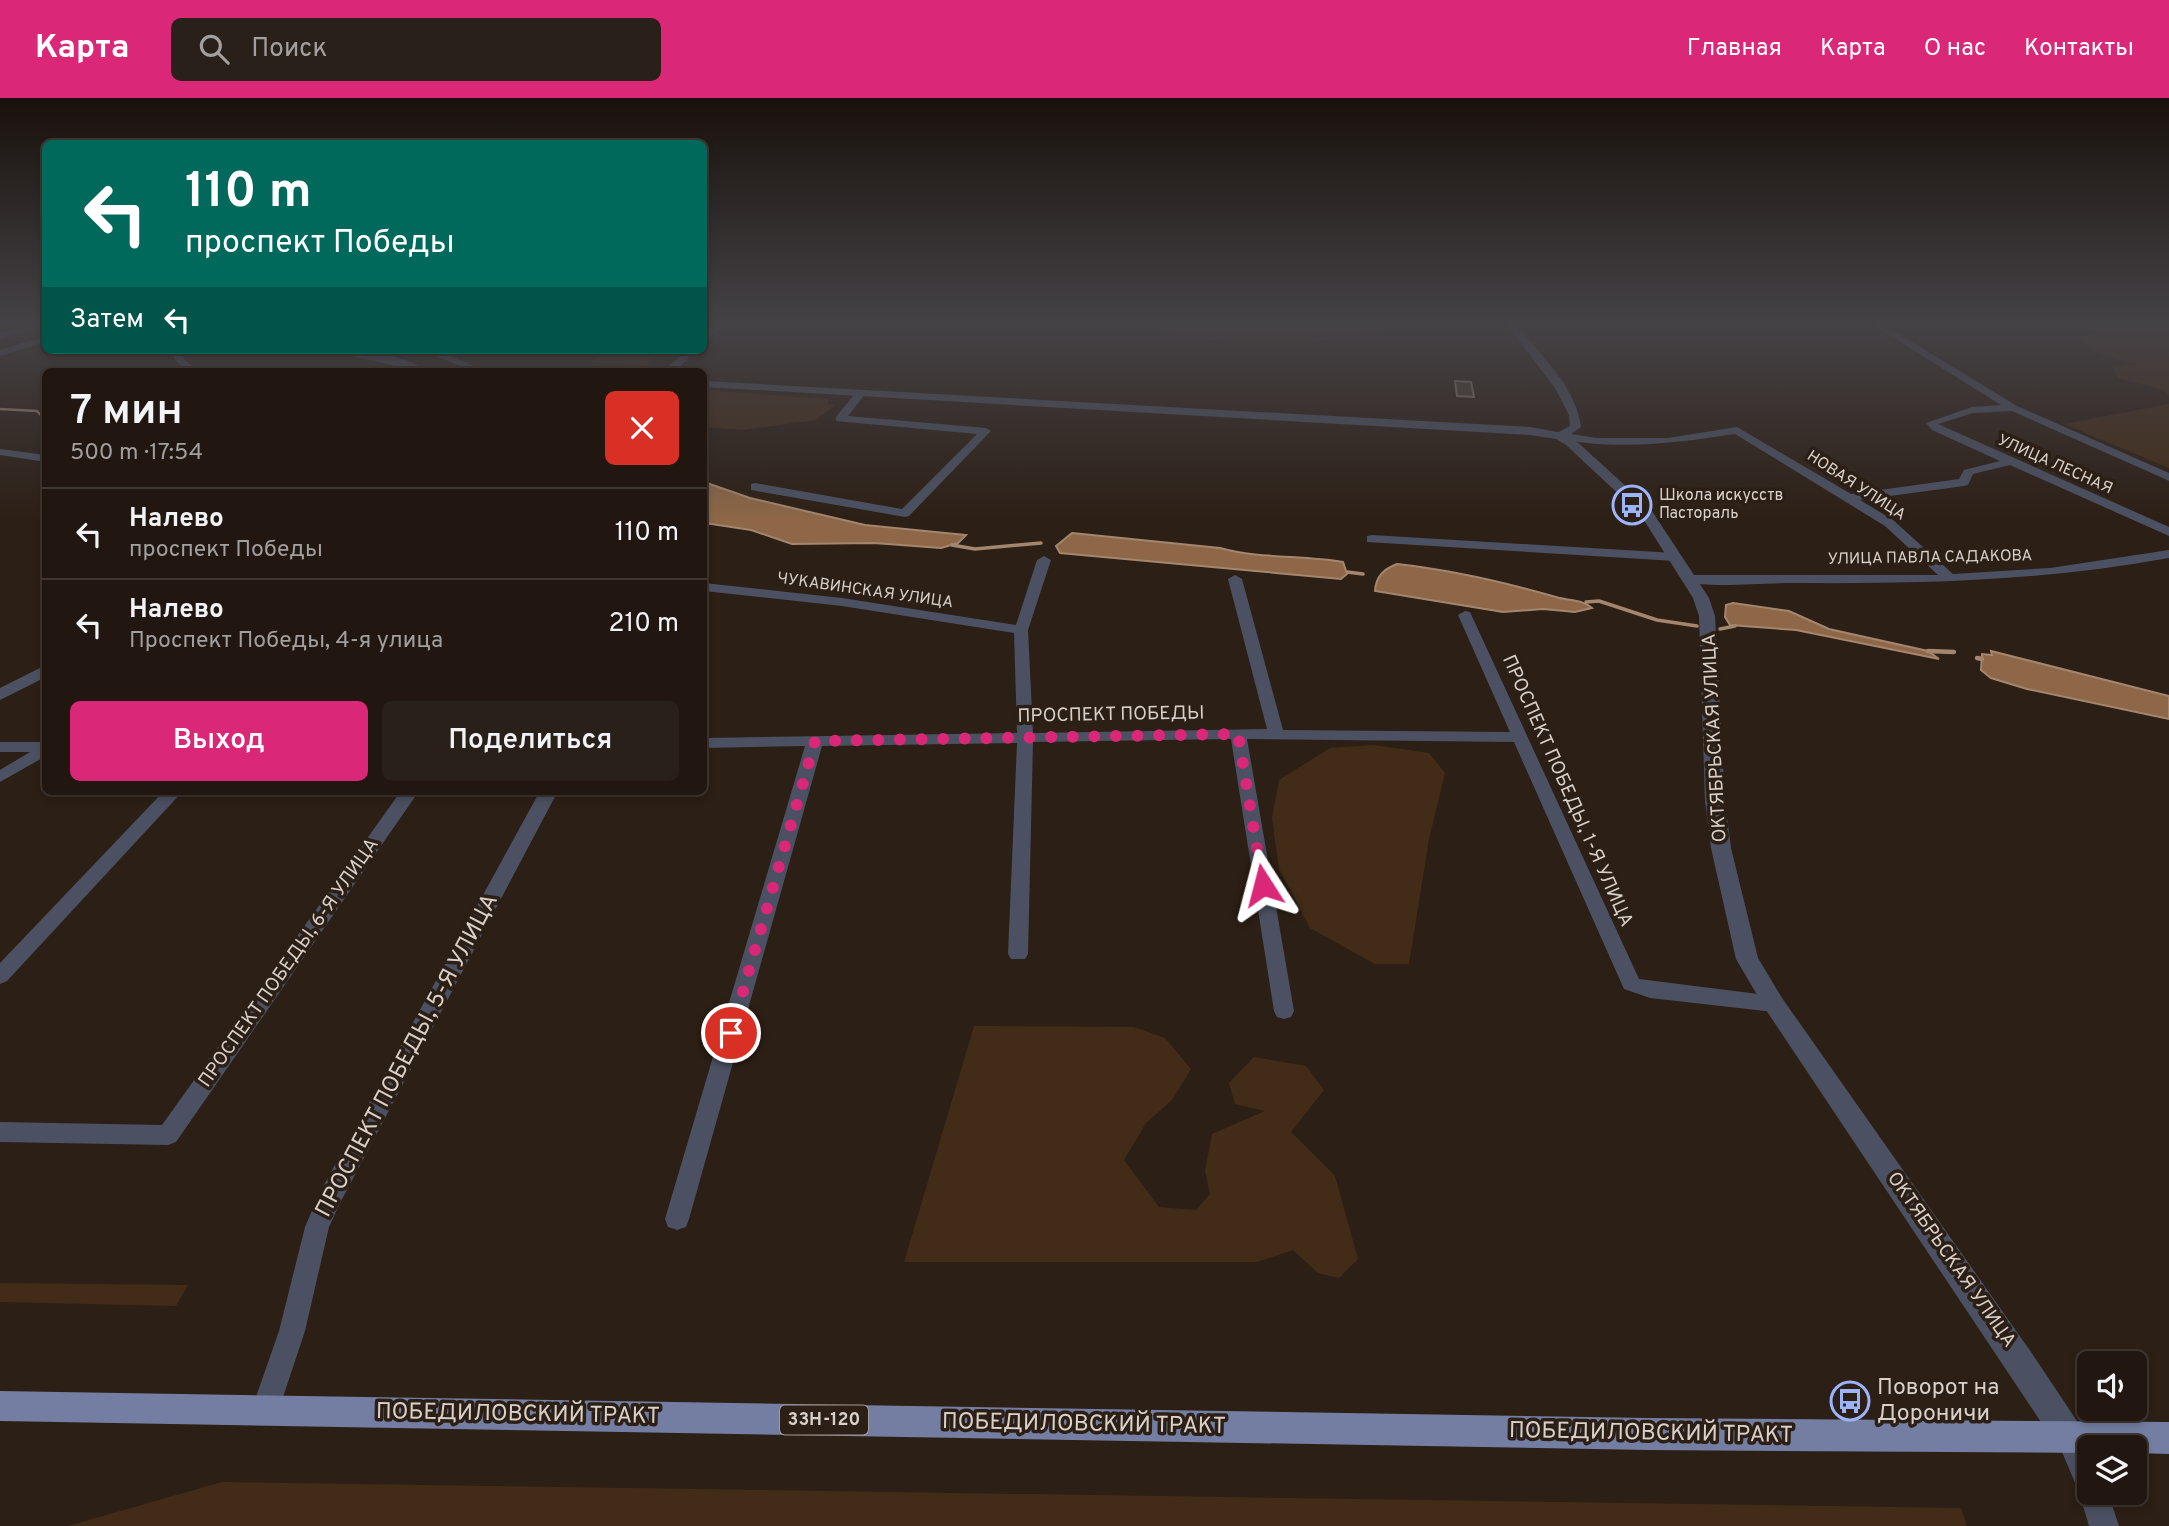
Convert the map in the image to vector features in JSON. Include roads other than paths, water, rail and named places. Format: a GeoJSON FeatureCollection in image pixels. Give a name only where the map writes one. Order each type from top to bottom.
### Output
{"type":"FeatureCollection","features":[{"type":"Feature","properties":{"kind":"main road","name":"ПОБЕДИЛОВСКИЙ ТРАКТ"},"geometry":{"type":"LineString","coordinates":[[0,1406],[1681,1435],[2169,1438]]}},
{"type":"Feature","properties":{"kind":"street"},"geometry":{"type":"LineString","coordinates":[[767,388],[1530,431],[1559,436],[1576,427],[1576,417],[1558,388]]}},
{"type":"Feature","properties":{"kind":"street"},"geometry":{"type":"LineString","coordinates":[[1981,388],[2014,408],[2169,477]]}},
{"type":"Feature","properties":{"kind":"street"},"geometry":{"type":"LineString","coordinates":[[755,487],[905,513],[986,431],[840,419],[861,393]]}},
{"type":"Feature","properties":{"kind":"street","name":"УЛИЦА ЛЕСНАЯ"},"geometry":{"type":"LineString","coordinates":[[2014,408],[1972,410],[1931,423],[2009,462],[2169,532]]}},
{"type":"Feature","properties":{"kind":"street","name":"НОВАЯ УЛИЦА"},"geometry":{"type":"LineString","coordinates":[[1559,436],[1597,441],[1668,441],[1737,430],[1889,523],[1950,578]]}},
{"type":"Feature","properties":{"kind":"street","name":"ОКТЯБРЬСКАЯ УЛИЦА"},"geometry":{"type":"LineString","coordinates":[[1559,436],[1570,442],[1645,511],[1689,579],[1707,615],[1715,801],[1721,848],[1747,959],[1774,1004],[2021,1362],[2070,1438]]}},
{"type":"Feature","properties":{"kind":"street"},"geometry":{"type":"LineString","coordinates":[[0,452],[42,458]]}},
{"type":"Feature","properties":{"kind":"street"},"geometry":{"type":"LineString","coordinates":[[1851,499],[1964,482],[1968,472],[2009,462]]}},
{"type":"Feature","properties":{"kind":"street"},"geometry":{"type":"LineString","coordinates":[[1372,539],[1675,557]]}},
{"type":"Feature","properties":{"kind":"street","name":"УЛИЦА ПАВЛА САДАКОВА"},"geometry":{"type":"LineString","coordinates":[[1689,579],[1950,578],[2090,568],[2169,554]]}},
{"type":"Feature","properties":{"kind":"street"},"geometry":{"type":"LineString","coordinates":[[1018,954],[1025,736],[1021,630],[1044,560]]}},
{"type":"Feature","properties":{"kind":"street"},"geometry":{"type":"LineString","coordinates":[[1235,579],[1276,734]]}},
{"type":"Feature","properties":{"kind":"street","name":"ЧУКАВИНСКАЯ УЛИЦА"},"geometry":{"type":"LineString","coordinates":[[707,587],[842,602],[1021,630]]}},
{"type":"Feature","properties":{"kind":"street","name":"ПРОСПЕКТ ПОБЕДЫ, 1-Я УЛИЦА"},"geometry":{"type":"LineString","coordinates":[[1465,615],[1631,984],[1650,990],[1774,1004]]}},
{"type":"Feature","properties":{"kind":"street"},"geometry":{"type":"LineString","coordinates":[[0,695],[42,672]]}},
{"type":"Feature","properties":{"kind":"street"},"geometry":{"type":"LineString","coordinates":[[1238,734],[1284,1011]]}},
{"type":"Feature","properties":{"kind":"street","name":"ПРОСПЕКТ ПОБЕДЫ"},"geometry":{"type":"LineString","coordinates":[[707,743],[1238,734],[1518,737]]}},
{"type":"Feature","properties":{"kind":"street"},"geometry":{"type":"LineString","coordinates":[[677,1219],[815,741]]}},
{"type":"Feature","properties":{"kind":"street"},"geometry":{"type":"LineString","coordinates":[[0,747],[42,748]]}},
{"type":"Feature","properties":{"kind":"street"},"geometry":{"type":"LineString","coordinates":[[0,777],[42,751]]}},
{"type":"Feature","properties":{"kind":"street"},"geometry":{"type":"LineString","coordinates":[[0,976],[170,795]]}},
{"type":"Feature","properties":{"kind":"street","name":"ПРОСПЕКТ ПОБЕДЫ, 6-Я УЛИЦА"},"geometry":{"type":"LineString","coordinates":[[0,1132],[168,1135],[407,795]]}},
{"type":"Feature","properties":{"kind":"street","name":"ПРОСПЕКТ ПОБЕДЫ, 5-Я УЛИЦА"},"geometry":{"type":"LineString","coordinates":[[265,1411],[292,1331],[317,1227],[329,1200],[547,795]]}},
{"type":"Feature","properties":{"kind":"street"},"geometry":{"type":"LineString","coordinates":[[2070,1438],[2077,1454]]}},
{"type":"Feature","properties":{"kind":"street"},"geometry":{"type":"LineString","coordinates":[[2097,1505],[2104,1526]]}},
{"type":"Feature","properties":{"kind":"waterway"},"geometry":{"type":"LineString","coordinates":[[0,409],[37,411],[42,417]]}},
{"type":"Feature","properties":{"kind":"waterway"},"geometry":{"type":"LineString","coordinates":[[952,545],[975,549],[1041,543]]}},
{"type":"Feature","properties":{"kind":"waterway"},"geometry":{"type":"LineString","coordinates":[[1347,572],[1363,574]]}},
{"type":"Feature","properties":{"kind":"waterway"},"geometry":{"type":"LineString","coordinates":[[1586,602],[1599,601],[1657,620],[1697,626]]}},
{"type":"Feature","properties":{"kind":"waterway"},"geometry":{"type":"LineString","coordinates":[[1720,629],[1735,626]]}},
{"type":"Feature","properties":{"kind":"waterway"},"geometry":{"type":"LineString","coordinates":[[1928,651],[1954,652]]}},
{"type":"Feature","properties":{"kind":"waterway"},"geometry":{"type":"LineString","coordinates":[[1977,658],[1982,659]]}},
{"type":"Feature","properties":{"kind":"place","name":"Школа искусств Пастораль"},"geometry":{"type":"Point","coordinates":[1632,505]}},
{"type":"Feature","properties":{"kind":"place","name":"Поворот на Дороничи"},"geometry":{"type":"Point","coordinates":[1850,1401]}}]}
